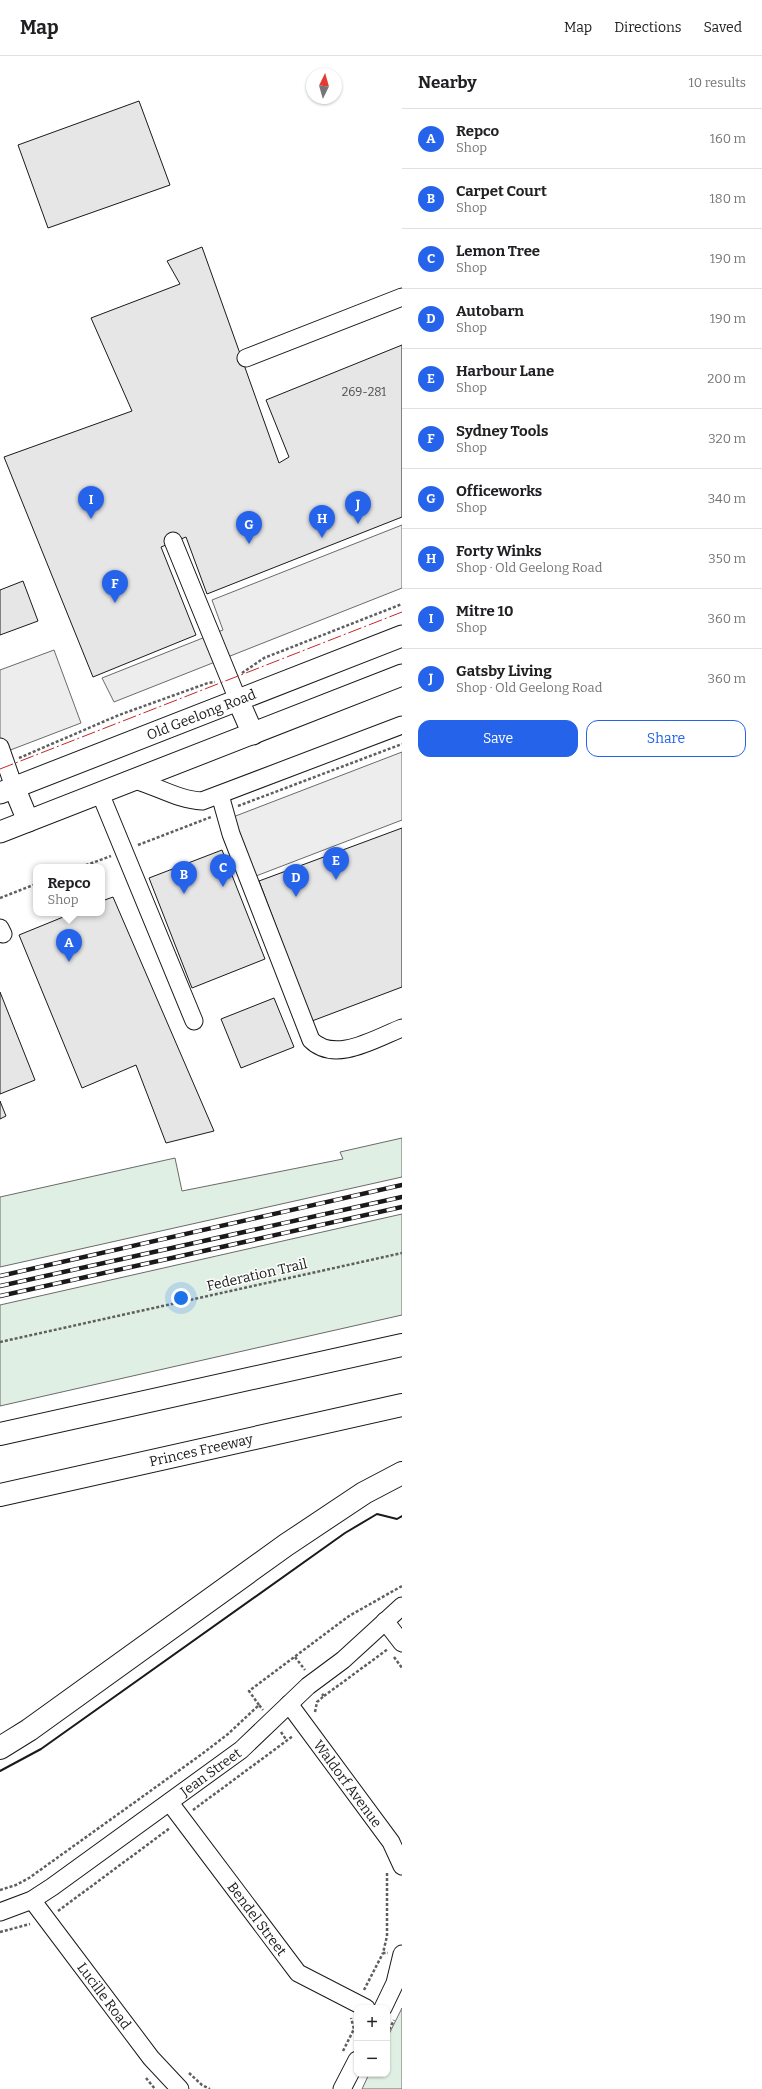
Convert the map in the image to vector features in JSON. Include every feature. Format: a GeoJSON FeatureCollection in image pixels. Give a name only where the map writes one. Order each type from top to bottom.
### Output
{"type":"FeatureCollection","features":[{"type":"Feature","properties":{"kind":"highway"},"geometry":{"type":"LineString","coordinates":[[0,1434],[402,1345]]}},
{"type":"Feature","properties":{"kind":"highway","name":"Princes Freeway"},"geometry":{"type":"LineString","coordinates":[[0,1495],[402,1405]]}},
{"type":"Feature","properties":{"kind":"highway"},"geometry":{"type":"LineString","coordinates":[[0,1428],[103,1410]]}},
{"type":"Feature","properties":{"kind":"highway"},"geometry":{"type":"LineString","coordinates":[[0,1748],[29,1730],[286,1545],[364,1493],[402,1473]]}},
{"type":"Feature","properties":{"kind":"main road","name":"Old Geelong Road"},"geometry":{"type":"LineString","coordinates":[[7,790],[402,636]]}},
{"type":"Feature","properties":{"kind":"main road"},"geometry":{"type":"LineString","coordinates":[[0,832],[402,675]]}},
{"type":"Feature","properties":{"kind":"main road"},"geometry":{"type":"LineString","coordinates":[[238,700],[253,734]]}},
{"type":"Feature","properties":{"kind":"main road"},"geometry":{"type":"LineString","coordinates":[[7,790],[28,821]]}},
{"type":"Feature","properties":{"kind":"street"},"geometry":{"type":"LineString","coordinates":[[246,358],[402,297]]}},
{"type":"Feature","properties":{"kind":"street"},"geometry":{"type":"LineString","coordinates":[[173,542],[238,700]]}},
{"type":"Feature","properties":{"kind":"street"},"geometry":{"type":"LineString","coordinates":[[134,780],[153,785],[190,800],[202,801],[402,725]]}},
{"type":"Feature","properties":{"kind":"street"},"geometry":{"type":"LineString","coordinates":[[0,747],[6,764],[7,790]]}},
{"type":"Feature","properties":{"kind":"street"},"geometry":{"type":"LineString","coordinates":[[100,793],[194,1021]]}},
{"type":"Feature","properties":{"kind":"street"},"geometry":{"type":"LineString","coordinates":[[220,795],[231,834],[311,1040],[319,1048],[331,1051],[342,1050],[402,1028]]}},
{"type":"Feature","properties":{"kind":"street","name":"Jean Street"},"geometry":{"type":"LineString","coordinates":[[0,1912],[32,1900],[170,1803],[241,1750],[308,1686],[354,1651],[402,1606]]}},
{"type":"Feature","properties":{"kind":"street"},"geometry":{"type":"LineString","coordinates":[[385,1621],[401,1641]]}},
{"type":"Feature","properties":{"kind":"street","name":"Waldorf Avenue"},"geometry":{"type":"LineString","coordinates":[[289,1704],[392,1842],[402,1866]]}},
{"type":"Feature","properties":{"kind":"street","name":"Bendel Street"},"geometry":{"type":"LineString","coordinates":[[170,1803],[298,1972],[360,2005]]}},
{"type":"Feature","properties":{"kind":"street","name":"Lucille Road"},"geometry":{"type":"LineString","coordinates":[[32,1900],[151,2058],[180,2089]]}},
{"type":"Feature","properties":{"kind":"street"},"geometry":{"type":"LineString","coordinates":[[384,2005],[400,1960]]}},
{"type":"Feature","properties":{"kind":"street"},"geometry":{"type":"LineString","coordinates":[[342,2089],[354,2066]]}},
{"type":"Feature","properties":{"kind":"path"},"geometry":{"type":"LineString","coordinates":[[6,764],[119,715],[208,683],[242,673],[264,658],[402,604]]}},
{"type":"Feature","properties":{"kind":"path"},"geometry":{"type":"LineString","coordinates":[[89,864],[402,744]]}},
{"type":"Feature","properties":{"kind":"path"},"geometry":{"type":"LineString","coordinates":[[0,898],[33,885]]}},
{"type":"Feature","properties":{"kind":"path","name":"Federation Trail"},"geometry":{"type":"LineString","coordinates":[[0,1342],[402,1253]]}},
{"type":"Feature","properties":{"kind":"path"},"geometry":{"type":"LineString","coordinates":[[287,1741],[249,1691],[349,1616],[402,1586]]}},
{"type":"Feature","properties":{"kind":"path"},"geometry":{"type":"LineString","coordinates":[[324,1696],[401,1641]]}},
{"type":"Feature","properties":{"kind":"path"},"geometry":{"type":"LineString","coordinates":[[0,1890],[16,1885],[29,1878],[228,1734],[259,1705]]}},
{"type":"Feature","properties":{"kind":"path"},"geometry":{"type":"LineString","coordinates":[[293,1736],[298,1742]]}},
{"type":"Feature","properties":{"kind":"path"},"geometry":{"type":"LineString","coordinates":[[194,1809],[199,1816]]}},
{"type":"Feature","properties":{"kind":"path"},"geometry":{"type":"LineString","coordinates":[[385,1866],[387,1874],[387,1936],[383,1953],[400,1960]]}},
{"type":"Feature","properties":{"kind":"path"},"geometry":{"type":"LineString","coordinates":[[358,1986],[365,1989]]}},
{"type":"Feature","properties":{"kind":"green space"},"geometry":{"type":"Polygon","coordinates":[[[402,1138],[402,1177],[0,1267],[0,1197],[175,1158],[182,1191],[343,1159],[340,1152],[402,1138]]]}},
{"type":"Feature","properties":{"kind":"green space"},"geometry":{"type":"Polygon","coordinates":[[[402,1214],[402,1315],[0,1406],[0,1305],[402,1214]]]}},
{"type":"Feature","properties":{"kind":"green space"},"geometry":{"type":"Polygon","coordinates":[[[402,2008],[402,2089],[362,2089],[368,2077],[390,2077],[390,2032],[402,2008]]]}},
{"type":"Feature","properties":{"kind":"shaded area"},"geometry":{"type":"Polygon","coordinates":[[[402,525],[402,588],[114,702],[102,678],[223,630],[212,600],[402,525]]]}},
{"type":"Feature","properties":{"kind":"shaded area"},"geometry":{"type":"Polygon","coordinates":[[[54,650],[81,723],[0,754],[0,670],[54,650]]]}},
{"type":"Feature","properties":{"kind":"shaded area"},"geometry":{"type":"Polygon","coordinates":[[[402,752],[402,820],[256,876],[233,817],[402,752]]]}},
{"type":"Feature","properties":{"kind":"building"},"geometry":{"type":"Polygon","coordinates":[[[139,101],[170,185],[48,228],[18,145],[139,101]]]}},
{"type":"Feature","properties":{"kind":"building"},"geometry":{"type":"Polygon","coordinates":[[[202,247],[279,463],[289,457],[266,400],[402,345],[402,517],[207,594],[186,537],[161,547],[196,635],[93,677],[4,457],[132,411],[91,318],[180,284],[167,261],[202,247]]]}},
{"type":"Feature","properties":{"kind":"building"},"geometry":{"type":"Polygon","coordinates":[[[23,581],[38,621],[0,635],[0,590],[23,581]]]}},
{"type":"Feature","properties":{"kind":"building"},"geometry":{"type":"Polygon","coordinates":[[[402,828],[402,987],[312,1021],[259,881],[402,828]]]}},
{"type":"Feature","properties":{"kind":"building"},"geometry":{"type":"Polygon","coordinates":[[[222,850],[265,959],[192,988],[149,878],[222,850]]]}},
{"type":"Feature","properties":{"kind":"building"},"geometry":{"type":"Polygon","coordinates":[[[113,897],[214,1131],[166,1143],[136,1065],[82,1088],[19,935],[66,916],[105,916],[105,900],[113,897]]]}},
{"type":"Feature","properties":{"kind":"building"},"geometry":{"type":"Polygon","coordinates":[[[0,992],[35,1080],[0,1094],[0,992]]]}},
{"type":"Feature","properties":{"kind":"building"},"geometry":{"type":"Polygon","coordinates":[[[274,998],[294,1047],[241,1068],[221,1019],[274,998]]]}},
{"type":"Feature","properties":{"kind":"building"},"geometry":{"type":"Polygon","coordinates":[[[0,1101],[6,1116],[0,1119],[0,1101]]]}},
{"type":"Feature","properties":{"kind":"railway"},"geometry":{"type":"LineString","coordinates":[[0,1276],[402,1185]]}},
{"type":"Feature","properties":{"kind":"railway"},"geometry":{"type":"LineString","coordinates":[[0,1286],[402,1197]]}},
{"type":"Feature","properties":{"kind":"railway"},"geometry":{"type":"LineString","coordinates":[[0,1296],[402,1207]]}},
{"type":"Feature","properties":{"kind":"wall"},"geometry":{"type":"LineString","coordinates":[[0,1771],[41,1749],[345,1533],[377,1514],[397,1519],[402,1516]]}},
{"type":"Feature","properties":{"kind":"power"},"geometry":{"type":"LineString","coordinates":[[0,769],[402,612]]}},
{"type":"Feature","properties":{"kind":"place","name":"Mitre 10"},"geometry":{"type":"Point","coordinates":[91,519]}},
{"type":"Feature","properties":{"kind":"place","name":"Gatsby Living"},"geometry":{"type":"Point","coordinates":[358,524]}},
{"type":"Feature","properties":{"kind":"place","name":"Forty Winks"},"geometry":{"type":"Point","coordinates":[322,538]}},
{"type":"Feature","properties":{"kind":"place","name":"Officeworks"},"geometry":{"type":"Point","coordinates":[249,544]}},
{"type":"Feature","properties":{"kind":"place","name":"Sydney Tools"},"geometry":{"type":"Point","coordinates":[115,603]}},
{"type":"Feature","properties":{"kind":"place","name":"Harbour Lane"},"geometry":{"type":"Point","coordinates":[336,880]}},
{"type":"Feature","properties":{"kind":"place","name":"Lemon Tree"},"geometry":{"type":"Point","coordinates":[223,887]}},
{"type":"Feature","properties":{"kind":"place","name":"Carpet Court"},"geometry":{"type":"Point","coordinates":[184,894]}},
{"type":"Feature","properties":{"kind":"place","name":"Autobarn"},"geometry":{"type":"Point","coordinates":[296,897]}},
{"type":"Feature","properties":{"kind":"place","name":"Repco"},"geometry":{"type":"Point","coordinates":[69,962]}}]}
